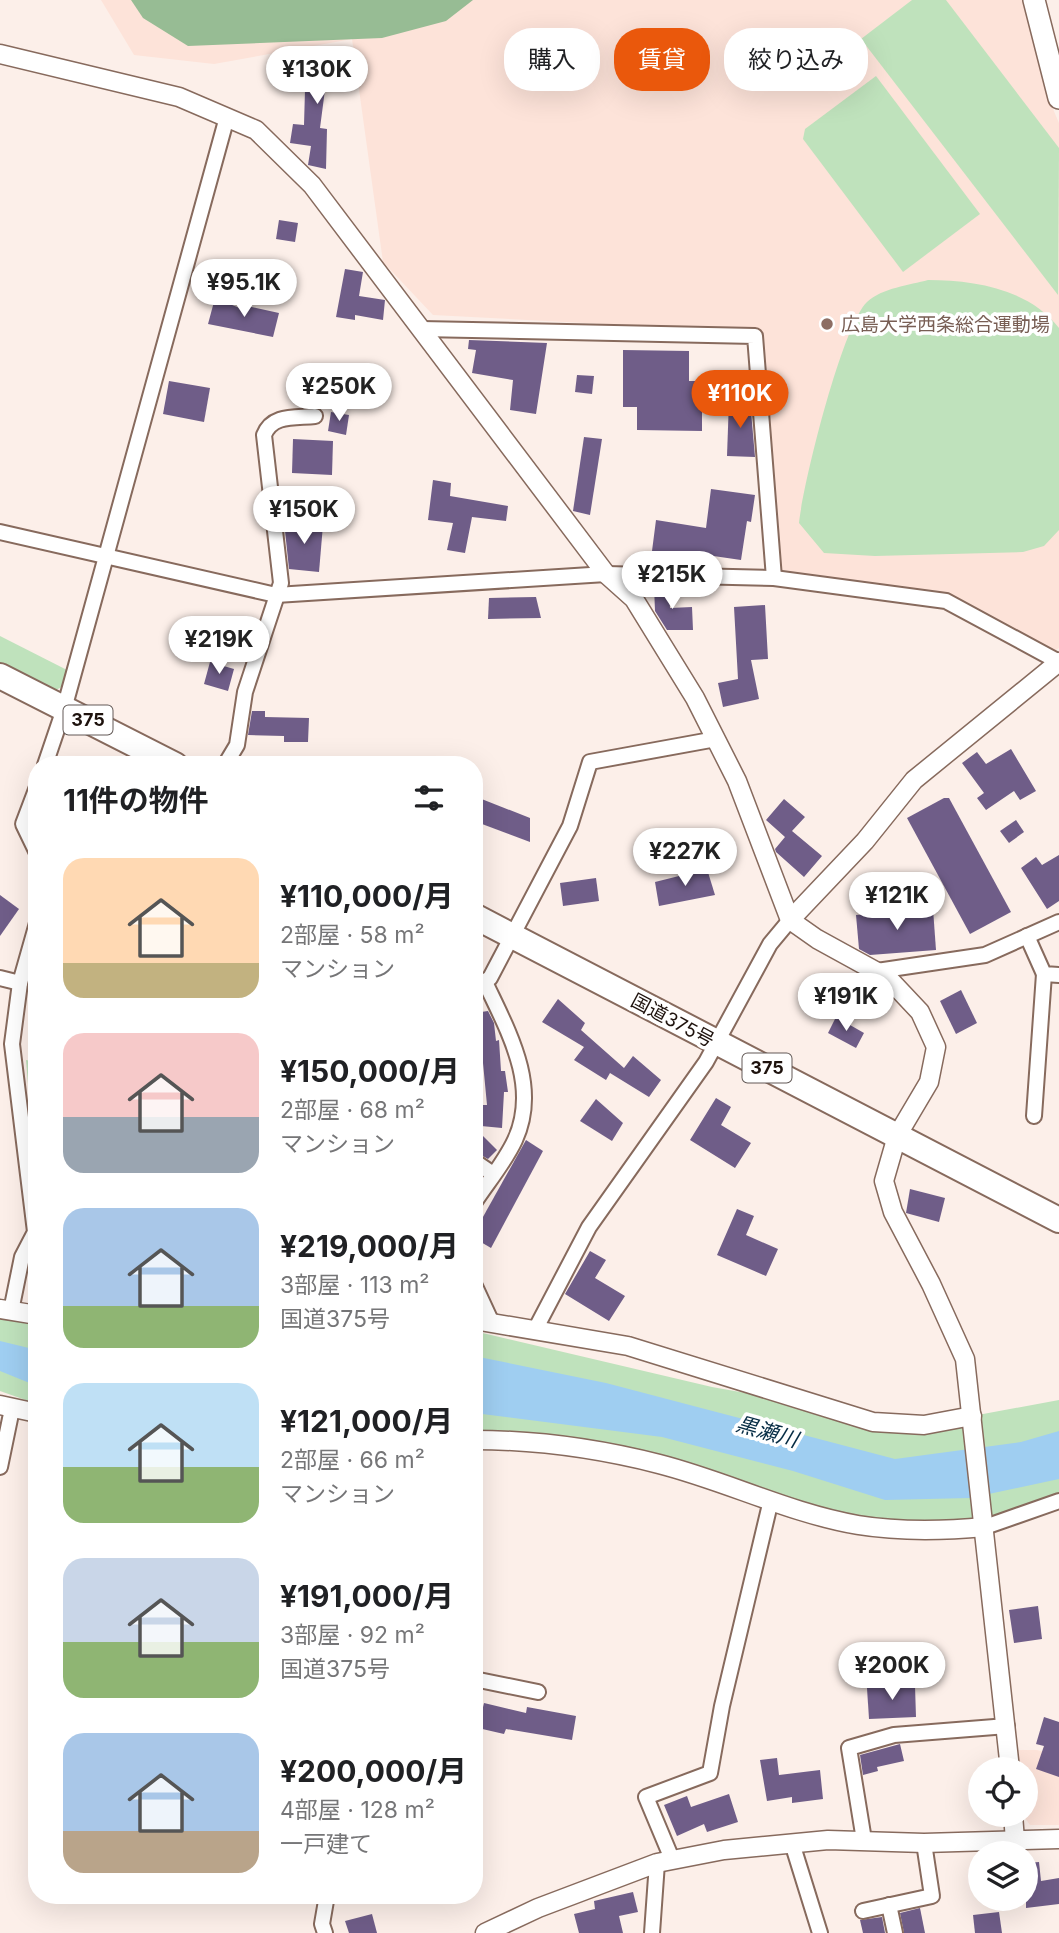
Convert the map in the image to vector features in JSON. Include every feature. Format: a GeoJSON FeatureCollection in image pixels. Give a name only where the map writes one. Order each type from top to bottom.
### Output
{"type":"FeatureCollection","features":[{"type":"Feature","properties":{"kind":"highway","name":"375"},"geometry":{"type":"LineString","coordinates":[[0,676],[157,756]]}},
{"type":"Feature","properties":{"kind":"highway","name":"国道375号"},"geometry":{"type":"LineString","coordinates":[[483,921],[1059,1220]]}},
{"type":"Feature","properties":{"kind":"main road"},"geometry":{"type":"LineString","coordinates":[[1034,0],[1059,98]]}},
{"type":"Feature","properties":{"kind":"street"},"geometry":{"type":"LineString","coordinates":[[0,54],[179,97],[227,117],[256,130],[313,185],[606,574],[634,598],[695,698],[737,781],[790,920],[817,939],[888,978],[920,1012],[936,1047],[929,1082],[897,1136],[884,1181],[893,1212],[931,1284],[965,1359],[1009,1757]]}},
{"type":"Feature","properties":{"kind":"street"},"geometry":{"type":"LineString","coordinates":[[48,756],[64,709],[227,117]]}},
{"type":"Feature","properties":{"kind":"street"},"geometry":{"type":"LineString","coordinates":[[421,329],[755,336],[774,578]]}},
{"type":"Feature","properties":{"kind":"street"},"geometry":{"type":"LineString","coordinates":[[230,756],[237,745],[245,692],[281,583],[264,435],[268,424],[278,419],[315,416]]}},
{"type":"Feature","properties":{"kind":"street"},"geometry":{"type":"LineString","coordinates":[[0,532],[276,595],[606,574],[774,578],[946,601],[1059,662],[914,780],[864,841],[771,944],[718,1044],[589,1227],[535,1330]]}},
{"type":"Feature","properties":{"kind":"street"},"geometry":{"type":"LineString","coordinates":[[483,980],[512,936],[570,826],[590,762],[716,739]]}},
{"type":"Feature","properties":{"kind":"street"},"geometry":{"type":"LineString","coordinates":[[28,811],[23,824],[28,834]]}},
{"type":"Feature","properties":{"kind":"street"},"geometry":{"type":"LineString","coordinates":[[877,971],[985,956],[1059,922]]}},
{"type":"Feature","properties":{"kind":"street"},"geometry":{"type":"LineString","coordinates":[[1027,936],[1051,974],[1034,1116]]}},
{"type":"Feature","properties":{"kind":"street"},"geometry":{"type":"LineString","coordinates":[[28,955],[20,983],[12,1044],[28,1175]]}},
{"type":"Feature","properties":{"kind":"street"},"geometry":{"type":"LineString","coordinates":[[0,978],[20,983]]}},
{"type":"Feature","properties":{"kind":"street"},"geometry":{"type":"LineString","coordinates":[[483,990],[517,1051],[525,1100],[515,1140],[483,1189]]}},
{"type":"Feature","properties":{"kind":"street"},"geometry":{"type":"LineString","coordinates":[[483,1167],[493,1174]]}},
{"type":"Feature","properties":{"kind":"street"},"geometry":{"type":"LineString","coordinates":[[28,1246],[5,1310],[28,1314]]}},
{"type":"Feature","properties":{"kind":"street"},"geometry":{"type":"LineString","coordinates":[[483,1321],[628,1346],[873,1422],[924,1424],[972,1416]]}},
{"type":"Feature","properties":{"kind":"street"},"geometry":{"type":"LineString","coordinates":[[0,1467],[6,1407],[28,1411]]}},
{"type":"Feature","properties":{"kind":"street"},"geometry":{"type":"LineString","coordinates":[[483,1441],[554,1446],[659,1464],[857,1525],[919,1532],[985,1527],[1059,1501]]}},
{"type":"Feature","properties":{"kind":"street"},"geometry":{"type":"LineString","coordinates":[[652,1933],[665,1861],[646,1797],[710,1773],[722,1706],[771,1500]]}},
{"type":"Feature","properties":{"kind":"street"},"geometry":{"type":"LineString","coordinates":[[483,1681],[538,1692]]}},
{"type":"Feature","properties":{"kind":"street"},"geometry":{"type":"LineString","coordinates":[[864,1840],[849,1748],[894,1735],[1007,1726]]}},
{"type":"Feature","properties":{"kind":"street"},"geometry":{"type":"LineString","coordinates":[[1014,1827],[1015,1840]]}},
{"type":"Feature","properties":{"kind":"street"},"geometry":{"type":"LineString","coordinates":[[485,1933],[538,1908],[665,1861],[724,1850],[792,1843],[864,1840],[924,1843],[1059,1839]]}},
{"type":"Feature","properties":{"kind":"street"},"geometry":{"type":"LineString","coordinates":[[792,1843],[820,1933]]}},
{"type":"Feature","properties":{"kind":"street"},"geometry":{"type":"LineString","coordinates":[[863,1911],[932,1896],[924,1843]]}},
{"type":"Feature","properties":{"kind":"street"},"geometry":{"type":"LineString","coordinates":[[325,1904],[322,1924],[325,1933]]}},
{"type":"Feature","properties":{"kind":"street"},"geometry":{"type":"LineString","coordinates":[[889,1905],[895,1933]]}},
{"type":"Feature","properties":{"kind":"shaded area","name":"広島大学西条総合運動場"},"geometry":{"type":"Polygon","coordinates":[[[101,0],[1027,0],[1053,109],[1059,123],[1059,648],[1054,651],[949,595],[781,571],[757,332],[433,315],[383,262],[352,39],[214,64],[134,55],[101,0]]]}},
{"type":"Feature","properties":{"kind":"shaded area"},"geometry":{"type":"Polygon","coordinates":[[[1018,1750],[1037,1750],[1059,1756],[1059,1825],[1038,1825],[1038,1757],[1019,1757],[1018,1750]]]}},
{"type":"Feature","properties":{"kind":"green space"},"geometry":{"type":"Polygon","coordinates":[[[131,0],[473,0],[446,21],[382,38],[188,46],[143,18],[131,0]]]}},
{"type":"Feature","properties":{"kind":"green space"},"geometry":{"type":"Polygon","coordinates":[[[912,0],[946,0],[1059,148],[1058,295],[868,48],[868,34],[912,0]]]}},
{"type":"Feature","properties":{"kind":"green space"},"geometry":{"type":"Polygon","coordinates":[[[876,76],[980,214],[903,272],[803,139],[805,129],[856,91],[868,91],[868,82],[876,76]]]}},
{"type":"Feature","properties":{"kind":"green space"},"geometry":{"type":"Polygon","coordinates":[[[928,280],[964,282],[1000,289],[1032,304],[1059,328],[1059,530],[1044,546],[1023,552],[875,556],[824,553],[799,523],[825,407],[846,341],[857,317],[873,297],[888,290],[928,280]]]}},
{"type":"Feature","properties":{"kind":"green space"},"geometry":{"type":"Polygon","coordinates":[[[0,636],[69,671],[63,686],[53,692],[0,665],[0,636]]]}},
{"type":"Feature","properties":{"kind":"green space"},"geometry":{"type":"Polygon","coordinates":[[[0,1309],[28,1313],[28,1401],[0,1391],[0,1309]]]}},
{"type":"Feature","properties":{"kind":"green space"},"geometry":{"type":"Polygon","coordinates":[[[483,1333],[712,1387],[924,1425],[1059,1400],[1059,1494],[949,1530],[794,1508],[589,1452],[483,1441],[483,1333]]]}},
{"type":"Feature","properties":{"kind":"water"},"geometry":{"type":"Polygon","coordinates":[[[0,1341],[28,1348],[28,1382],[0,1371],[0,1341]]]}},
{"type":"Feature","properties":{"kind":"water","name":"黒瀬川"},"geometry":{"type":"Polygon","coordinates":[[[483,1358],[606,1383],[895,1459],[1021,1442],[1059,1431],[1059,1479],[970,1498],[885,1500],[793,1471],[662,1437],[483,1414],[483,1358]]]}},
{"type":"Feature","properties":{"kind":"building"},"geometry":{"type":"Polygon","coordinates":[[[306,55],[346,61],[345,82],[326,82],[320,128],[327,129],[326,169],[308,165],[311,146],[290,143],[293,124],[304,125],[306,55]]]}},
{"type":"Feature","properties":{"kind":"building"},"geometry":{"type":"Polygon","coordinates":[[[279,220],[298,223],[295,242],[276,239],[279,220]]]}},
{"type":"Feature","properties":{"kind":"building"},"geometry":{"type":"Polygon","coordinates":[[[345,269],[363,272],[359,296],[385,300],[383,320],[355,315],[355,320],[336,317],[345,269]]]}},
{"type":"Feature","properties":{"kind":"building"},"geometry":{"type":"Polygon","coordinates":[[[215,298],[242,309],[243,305],[279,313],[273,337],[208,324],[215,298]]]}},
{"type":"Feature","properties":{"kind":"building"},"geometry":{"type":"Polygon","coordinates":[[[469,340],[547,343],[536,414],[510,410],[513,380],[472,373],[476,350],[468,349],[469,340]]]}},
{"type":"Feature","properties":{"kind":"building"},"geometry":{"type":"Polygon","coordinates":[[[623,350],[689,351],[689,381],[702,381],[702,431],[637,430],[637,407],[623,407],[623,350]]]}},
{"type":"Feature","properties":{"kind":"building"},"geometry":{"type":"Polygon","coordinates":[[[577,375],[594,376],[592,394],[575,392],[577,375]]]}},
{"type":"Feature","properties":{"kind":"building"},"geometry":{"type":"Polygon","coordinates":[[[169,381],[210,388],[204,422],[163,414],[169,381]]]}},
{"type":"Feature","properties":{"kind":"building"},"geometry":{"type":"Polygon","coordinates":[[[729,400],[750,400],[755,457],[727,456],[729,400]]]}},
{"type":"Feature","properties":{"kind":"building"},"geometry":{"type":"Polygon","coordinates":[[[331,412],[349,415],[346,435],[328,431],[331,412]]]}},
{"type":"Feature","properties":{"kind":"building"},"geometry":{"type":"Polygon","coordinates":[[[584,437],[602,439],[590,515],[573,511],[584,437]]]}},
{"type":"Feature","properties":{"kind":"building"},"geometry":{"type":"Polygon","coordinates":[[[293,439],[333,441],[332,475],[292,473],[293,439]]]}},
{"type":"Feature","properties":{"kind":"building"},"geometry":{"type":"Polygon","coordinates":[[[433,480],[451,483],[450,496],[508,506],[506,521],[472,517],[465,553],[447,550],[453,523],[428,520],[433,480]]]}},
{"type":"Feature","properties":{"kind":"building"},"geometry":{"type":"Polygon","coordinates":[[[711,489],[755,495],[751,522],[747,521],[741,560],[679,551],[679,555],[652,551],[656,520],[706,528],[711,489]]]}},
{"type":"Feature","properties":{"kind":"building"},"geometry":{"type":"Polygon","coordinates":[[[284,521],[323,525],[319,572],[289,569],[284,521]]]}},
{"type":"Feature","properties":{"kind":"building"},"geometry":{"type":"Polygon","coordinates":[[[669,585],[670,608],[692,607],[693,630],[667,630],[655,611],[654,586],[669,585]]]}},
{"type":"Feature","properties":{"kind":"building"},"geometry":{"type":"Polygon","coordinates":[[[536,597],[541,618],[488,619],[489,598],[536,597]]]}},
{"type":"Feature","properties":{"kind":"building"},"geometry":{"type":"Polygon","coordinates":[[[765,605],[768,659],[751,660],[759,699],[723,707],[718,683],[738,679],[734,607],[765,605]]]}},
{"type":"Feature","properties":{"kind":"building"},"geometry":{"type":"Polygon","coordinates":[[[210,662],[234,669],[228,691],[204,684],[210,662]]]}},
{"type":"Feature","properties":{"kind":"building"},"geometry":{"type":"Polygon","coordinates":[[[252,711],[265,711],[265,717],[309,718],[308,742],[284,742],[284,736],[248,735],[252,711]]]}},
{"type":"Feature","properties":{"kind":"building"},"geometry":{"type":"Polygon","coordinates":[[[1011,749],[1036,791],[1020,800],[1014,791],[986,810],[977,798],[984,793],[962,763],[977,752],[986,764],[1011,749]]]}},
{"type":"Feature","properties":{"kind":"building"},"geometry":{"type":"Polygon","coordinates":[[[944,798],[949,798],[1011,912],[970,934],[907,818],[944,798]]]}},
{"type":"Feature","properties":{"kind":"building"},"geometry":{"type":"Polygon","coordinates":[[[784,799],[805,817],[792,831],[822,856],[804,877],[776,852],[775,849],[785,837],[766,820],[784,799]]]}},
{"type":"Feature","properties":{"kind":"building"},"geometry":{"type":"Polygon","coordinates":[[[483,800],[530,818],[530,842],[483,824],[483,800]]]}},
{"type":"Feature","properties":{"kind":"building"},"geometry":{"type":"Polygon","coordinates":[[[1016,820],[1024,832],[1009,843],[1000,831],[1016,820]]]}},
{"type":"Feature","properties":{"kind":"building"},"geometry":{"type":"Polygon","coordinates":[[[1059,855],[1059,901],[1047,909],[1021,868],[1036,857],[1042,865],[1059,855]]]}},
{"type":"Feature","properties":{"kind":"building"},"geometry":{"type":"Polygon","coordinates":[[[707,869],[715,895],[659,906],[655,882],[707,869]]]}},
{"type":"Feature","properties":{"kind":"building"},"geometry":{"type":"Polygon","coordinates":[[[596,878],[599,901],[563,906],[560,883],[596,878]]]}},
{"type":"Feature","properties":{"kind":"building"},"geometry":{"type":"Polygon","coordinates":[[[0,895],[19,909],[0,936],[0,895]]]}},
{"type":"Feature","properties":{"kind":"building"},"geometry":{"type":"Polygon","coordinates":[[[933,909],[936,950],[870,955],[859,949],[856,915],[933,909]]]}},
{"type":"Feature","properties":{"kind":"building"},"geometry":{"type":"Polygon","coordinates":[[[961,990],[977,1023],[956,1034],[940,1001],[961,990]]]}},
{"type":"Feature","properties":{"kind":"building"},"geometry":{"type":"Polygon","coordinates":[[[558,999],[585,1023],[581,1030],[624,1068],[633,1056],[661,1080],[649,1097],[610,1073],[606,1080],[574,1060],[584,1047],[542,1022],[558,999]]]}},
{"type":"Feature","properties":{"kind":"building"},"geometry":{"type":"Polygon","coordinates":[[[488,1011],[494,1023],[496,1041],[499,1040],[501,1071],[505,1071],[508,1092],[504,1092],[502,1128],[483,1126],[483,1105],[487,1105],[483,1063],[483,1012],[488,1011]]]}},
{"type":"Feature","properties":{"kind":"building"},"geometry":{"type":"Polygon","coordinates":[[[836,1017],[864,1033],[856,1048],[828,1033],[836,1017]]]}},
{"type":"Feature","properties":{"kind":"building"},"geometry":{"type":"Polygon","coordinates":[[[716,1098],[731,1107],[721,1125],[751,1143],[735,1168],[690,1140],[716,1098]]]}},
{"type":"Feature","properties":{"kind":"building"},"geometry":{"type":"Polygon","coordinates":[[[596,1099],[623,1123],[612,1141],[580,1121],[596,1099]]]}},
{"type":"Feature","properties":{"kind":"building"},"geometry":{"type":"Polygon","coordinates":[[[483,1136],[497,1150],[488,1159],[483,1156],[483,1136]]]}},
{"type":"Feature","properties":{"kind":"building"},"geometry":{"type":"Polygon","coordinates":[[[526,1140],[543,1151],[491,1248],[483,1243],[483,1217],[526,1140]]]}},
{"type":"Feature","properties":{"kind":"building"},"geometry":{"type":"Polygon","coordinates":[[[910,1189],[945,1198],[939,1222],[906,1213],[910,1189]]]}},
{"type":"Feature","properties":{"kind":"building"},"geometry":{"type":"Polygon","coordinates":[[[737,1209],[754,1216],[746,1235],[778,1249],[766,1276],[717,1255],[737,1209]]]}},
{"type":"Feature","properties":{"kind":"building"},"geometry":{"type":"Polygon","coordinates":[[[590,1251],[606,1260],[595,1278],[625,1296],[609,1321],[565,1294],[590,1251]]]}},
{"type":"Feature","properties":{"kind":"building"},"geometry":{"type":"Polygon","coordinates":[[[1038,1606],[1042,1639],[1014,1643],[1009,1610],[1038,1606]]]}},
{"type":"Feature","properties":{"kind":"building"},"geometry":{"type":"Polygon","coordinates":[[[915,1686],[916,1717],[869,1719],[867,1688],[915,1686]]]}},
{"type":"Feature","properties":{"kind":"building"},"geometry":{"type":"Polygon","coordinates":[[[484,1703],[526,1713],[527,1707],[576,1716],[572,1740],[506,1729],[504,1734],[483,1729],[484,1703]]]}},
{"type":"Feature","properties":{"kind":"building"},"geometry":{"type":"Polygon","coordinates":[[[1044,1717],[1059,1722],[1059,1777],[1038,1770],[1044,1746],[1036,1744],[1044,1717]]]}},
{"type":"Feature","properties":{"kind":"building"},"geometry":{"type":"Polygon","coordinates":[[[900,1744],[904,1761],[877,1767],[878,1771],[863,1775],[860,1755],[900,1744]]]}},
{"type":"Feature","properties":{"kind":"building"},"geometry":{"type":"Polygon","coordinates":[[[777,1758],[779,1775],[820,1770],[823,1799],[792,1803],[792,1797],[767,1801],[760,1760],[777,1758]]]}},
{"type":"Feature","properties":{"kind":"building"},"geometry":{"type":"Polygon","coordinates":[[[729,1794],[738,1822],[707,1832],[704,1824],[677,1836],[664,1805],[687,1796],[691,1807],[729,1794]]]}},
{"type":"Feature","properties":{"kind":"building"},"geometry":{"type":"Polygon","coordinates":[[[1038,1862],[1041,1881],[1059,1878],[1059,1904],[1038,1907],[1038,1862]]]}},
{"type":"Feature","properties":{"kind":"building"},"geometry":{"type":"Polygon","coordinates":[[[633,1892],[638,1912],[619,1916],[623,1933],[579,1933],[574,1914],[595,1909],[594,1901],[633,1892]]]}},
{"type":"Feature","properties":{"kind":"building"},"geometry":{"type":"Polygon","coordinates":[[[920,1908],[925,1933],[904,1933],[900,1913],[920,1908]]]}},
{"type":"Feature","properties":{"kind":"building"},"geometry":{"type":"Polygon","coordinates":[[[999,1912],[1002,1933],[975,1933],[973,1915],[999,1912]]]}},
{"type":"Feature","properties":{"kind":"building"},"geometry":{"type":"Polygon","coordinates":[[[372,1914],[377,1933],[349,1933],[345,1921],[372,1914]]]}},
{"type":"Feature","properties":{"kind":"building"},"geometry":{"type":"Polygon","coordinates":[[[882,1917],[885,1933],[863,1933],[860,1920],[882,1917]]]}},
{"type":"Feature","properties":{"kind":"place","name":"広島大学西条総合運動場"},"geometry":{"type":"Point","coordinates":[827,324]}}]}
